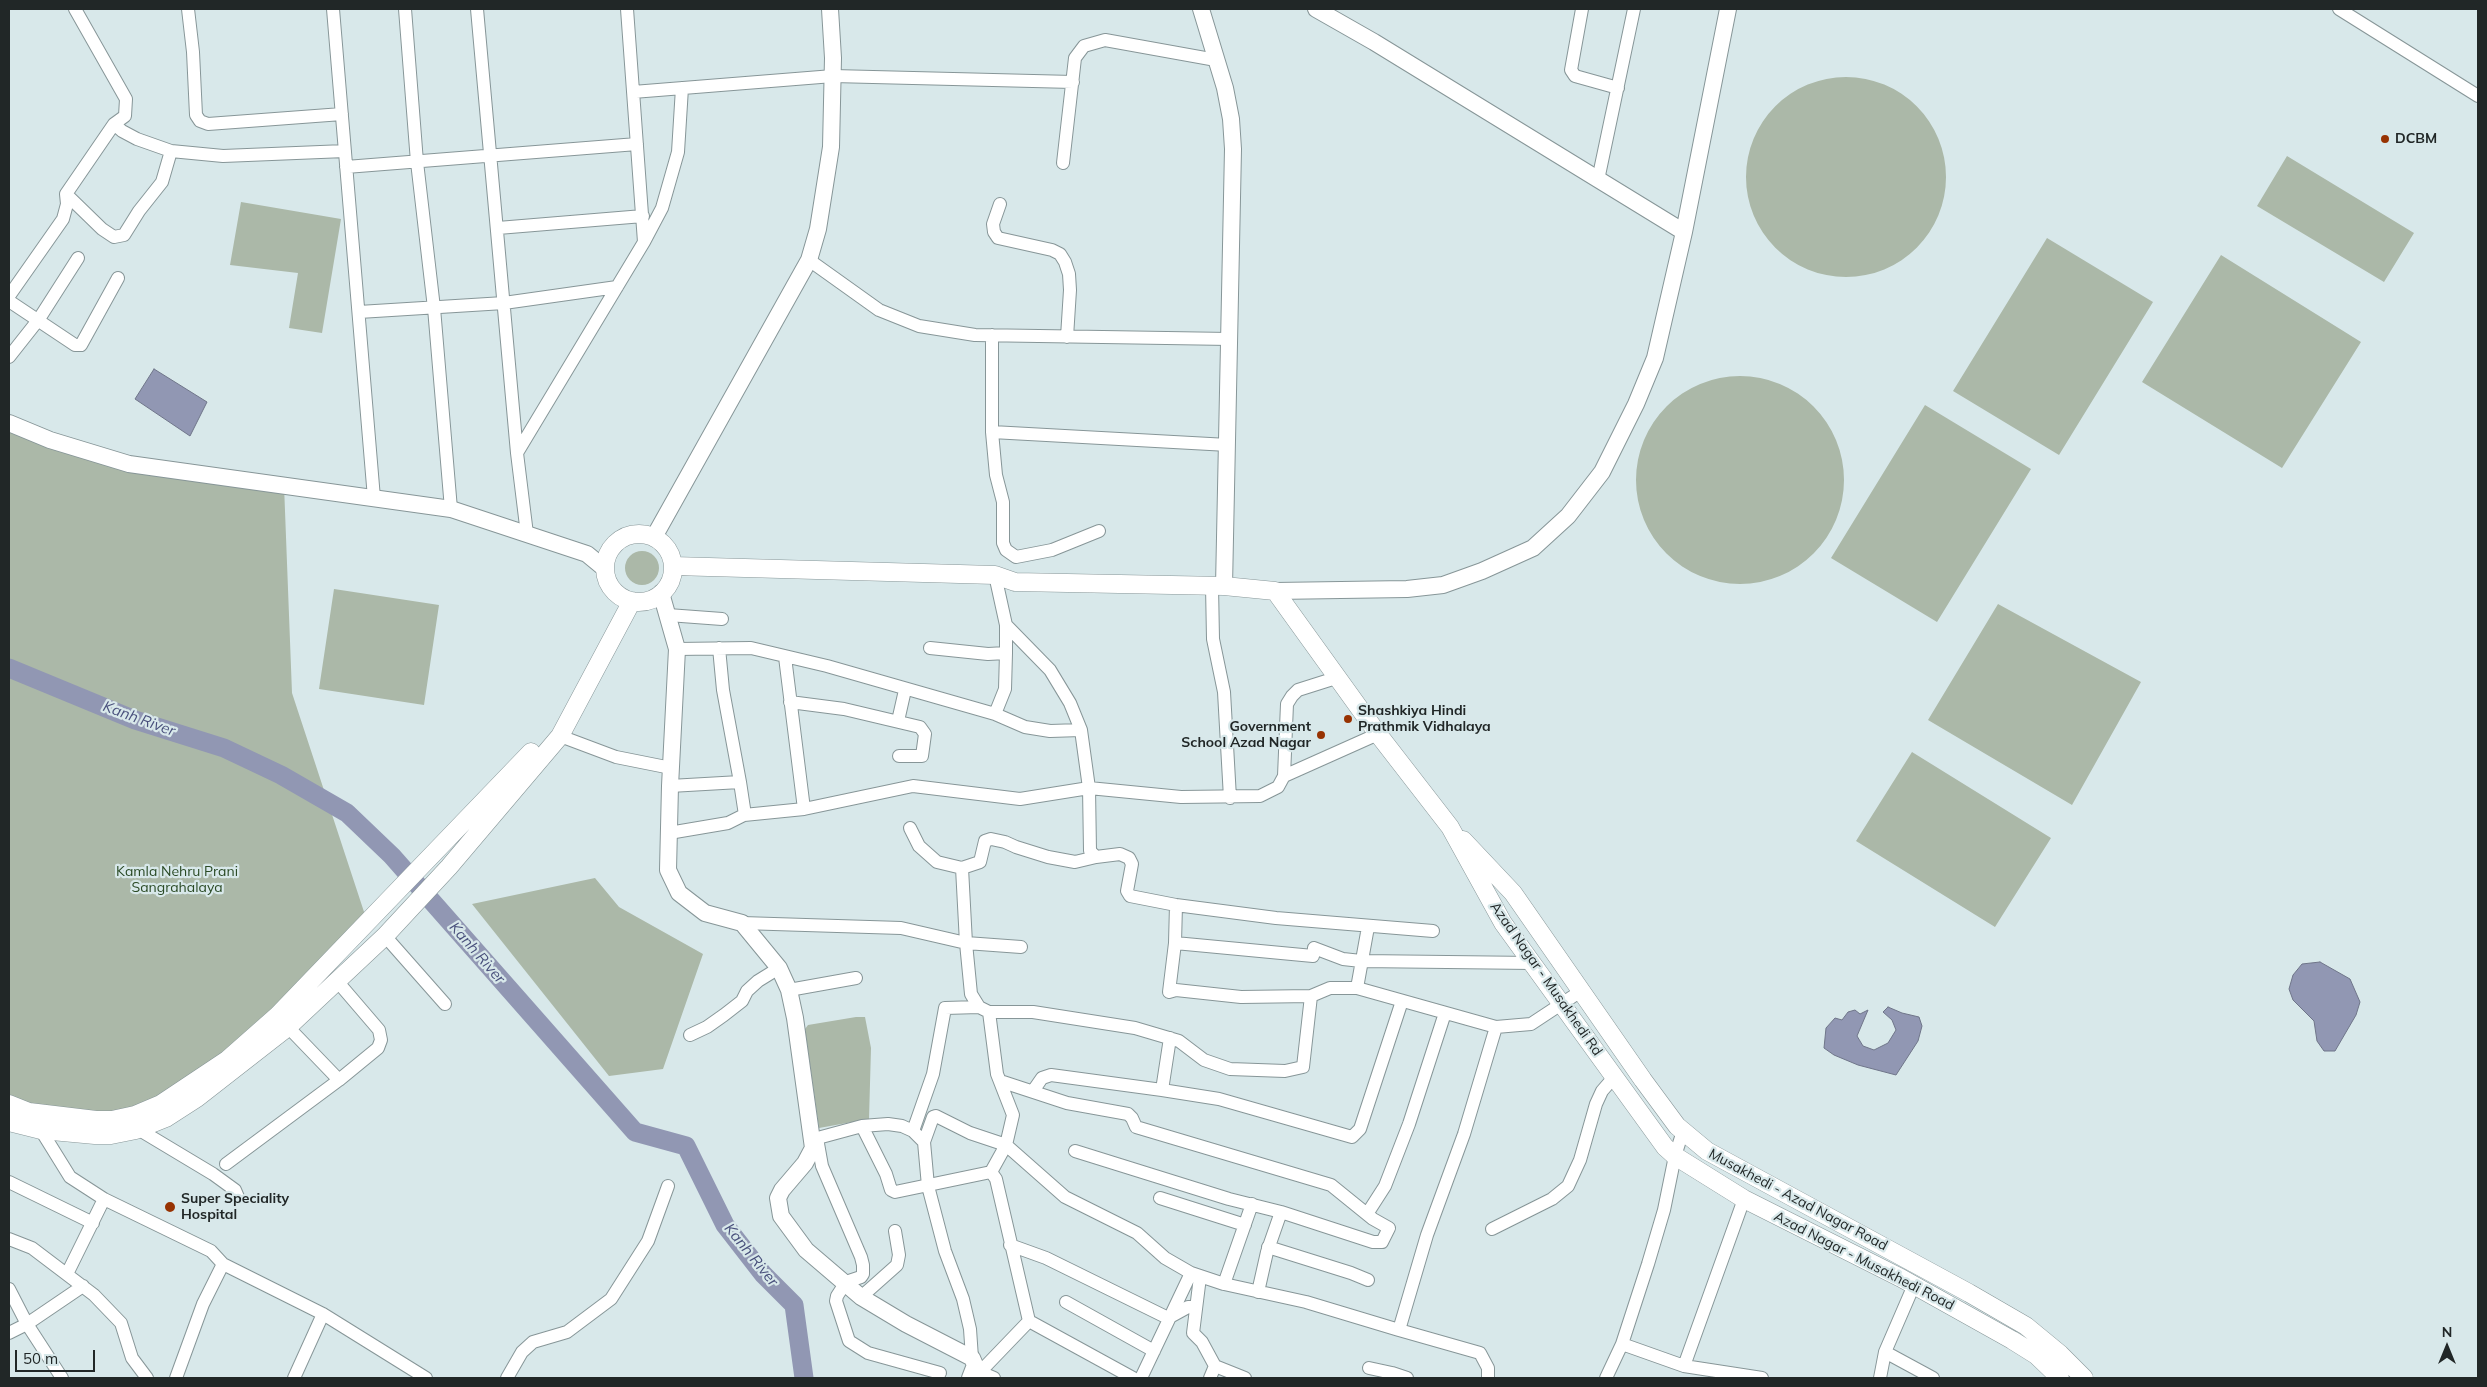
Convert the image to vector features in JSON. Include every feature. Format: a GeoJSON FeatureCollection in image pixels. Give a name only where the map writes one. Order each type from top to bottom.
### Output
{"type":"FeatureCollection","features":[{"type":"Feature","properties":{"kind":"main road"},"geometry":{"type":"LineString","coordinates":[[639,533],[654,537],[666,547],[673,566],[670,583],[661,593],[648,600],[628,600],[612,590],[605,576],[604,568],[608,553],[617,541],[639,533]]}},
{"type":"Feature","properties":{"kind":"main road"},"geometry":{"type":"LineString","coordinates":[[673,566],[995,575],[1015,582],[1218,586],[1275,591]]}},
{"type":"Feature","properties":{"kind":"main road","name":"Azad Nagar - Musakhedi Rd"},"geometry":{"type":"LineString","coordinates":[[1275,591],[1339,677],[1378,734],[1450,827],[1503,923],[1670,1151]]}},
{"type":"Feature","properties":{"kind":"main road"},"geometry":{"type":"LineString","coordinates":[[9,1122],[41,1130],[95,1135],[111,1135],[138,1129],[166,1118],[197,1098],[288,1027],[385,936],[449,867],[560,736],[628,600]]}},
{"type":"Feature","properties":{"kind":"main road"},"geometry":{"type":"LineString","coordinates":[[9,1104],[29,1112],[96,1120],[112,1120],[135,1115],[162,1104],[227,1060],[278,1016],[516,768],[548,732],[628,600]]}},
{"type":"Feature","properties":{"kind":"main road","name":"Musakhedi - Azad Nagar Road"},"geometry":{"type":"LineString","coordinates":[[1450,827],[1514,893],[1643,1080],[1682,1130],[1707,1151],[1970,1293],[2026,1326],[2060,1354],[2084,1378]]}},
{"type":"Feature","properties":{"kind":"main road","name":"Azad Nagar - Musakhedi Road"},"geometry":{"type":"LineString","coordinates":[[1670,1151],[1744,1200],[1908,1282],[2020,1345],[2036,1355],[2060,1378]]}},
{"type":"Feature","properties":{"kind":"street"},"geometry":{"type":"LineString","coordinates":[[9,296],[63,219],[67,204],[66,194],[114,124],[125,116],[126,99],[75,9]]}},
{"type":"Feature","properties":{"kind":"street"},"geometry":{"type":"LineString","coordinates":[[188,9],[193,52],[196,115],[200,121],[208,124],[342,114]]}},
{"type":"Feature","properties":{"kind":"street"},"geometry":{"type":"LineString","coordinates":[[333,9],[374,498]]}},
{"type":"Feature","properties":{"kind":"street"},"geometry":{"type":"LineString","coordinates":[[405,9],[418,162],[434,308],[450,508]]}},
{"type":"Feature","properties":{"kind":"street"},"geometry":{"type":"LineString","coordinates":[[477,9],[517,453],[527,534]]}},
{"type":"Feature","properties":{"kind":"street"},"geometry":{"type":"LineString","coordinates":[[627,9],[644,242]]}},
{"type":"Feature","properties":{"kind":"street"},"geometry":{"type":"LineString","coordinates":[[654,537],[808,260],[818,229],[831,147],[833,76],[830,9]]}},
{"type":"Feature","properties":{"kind":"street"},"geometry":{"type":"LineString","coordinates":[[1201,9],[1231,119],[1234,149],[1228,445],[1213,639],[1224,692],[1230,798]]}},
{"type":"Feature","properties":{"kind":"street"},"geometry":{"type":"LineString","coordinates":[[1316,9],[1374,42],[1684,232]]}},
{"type":"Feature","properties":{"kind":"street"},"geometry":{"type":"LineString","coordinates":[[1582,9],[1571,70],[1575,76],[1618,88]]}},
{"type":"Feature","properties":{"kind":"street"},"geometry":{"type":"LineString","coordinates":[[1598,180],[1634,9]]}},
{"type":"Feature","properties":{"kind":"street"},"geometry":{"type":"LineString","coordinates":[[1275,591],[1407,589],[1443,585],[1482,572],[1532,548],[1568,516],[1602,472],[1636,404],[1655,358],[1684,232],[1728,9]]}},
{"type":"Feature","properties":{"kind":"street"},"geometry":{"type":"LineString","coordinates":[[2339,9],[2478,96]]}},
{"type":"Feature","properties":{"kind":"street"},"geometry":{"type":"LineString","coordinates":[[1063,163],[1075,58],[1079,50],[1092,42],[1105,40],[1216,60]]}},
{"type":"Feature","properties":{"kind":"street"},"geometry":{"type":"LineString","coordinates":[[633,92],[833,76],[1072,82]]}},
{"type":"Feature","properties":{"kind":"street"},"geometry":{"type":"LineString","coordinates":[[517,453],[644,242],[662,208],[678,152],[682,88]]}},
{"type":"Feature","properties":{"kind":"street"},"geometry":{"type":"LineString","coordinates":[[114,124],[137,139],[171,151],[224,156],[345,150]]}},
{"type":"Feature","properties":{"kind":"street"},"geometry":{"type":"LineString","coordinates":[[346,167],[637,144]]}},
{"type":"Feature","properties":{"kind":"street"},"geometry":{"type":"LineString","coordinates":[[66,194],[102,229],[114,237],[124,235],[139,211],[162,182],[171,151]]}},
{"type":"Feature","properties":{"kind":"street"},"geometry":{"type":"LineString","coordinates":[[1000,204],[993,224],[994,232],[998,238],[1052,250],[1060,254],[1065,262],[1069,274],[1070,290],[1067,337]]}},
{"type":"Feature","properties":{"kind":"street"},"geometry":{"type":"LineString","coordinates":[[498,228],[643,216]]}},
{"type":"Feature","properties":{"kind":"street"},"geometry":{"type":"LineString","coordinates":[[9,358],[39,319],[78,258]]}},
{"type":"Feature","properties":{"kind":"street"},"geometry":{"type":"LineString","coordinates":[[808,260],[879,310],[919,326],[992,336],[1230,339]]}},
{"type":"Feature","properties":{"kind":"street"},"geometry":{"type":"LineString","coordinates":[[9,301],[39,319],[75,345],[81,345],[118,278]]}},
{"type":"Feature","properties":{"kind":"street"},"geometry":{"type":"LineString","coordinates":[[358,312],[504,303],[617,287]]}},
{"type":"Feature","properties":{"kind":"street"},"geometry":{"type":"LineString","coordinates":[[992,336],[992,432],[996,475],[1003,502],[1004,543],[1010,554],[1016,557],[1052,550],[1099,531]]}},
{"type":"Feature","properties":{"kind":"street"},"geometry":{"type":"LineString","coordinates":[[9,423],[50,440],[129,464],[450,508],[587,554],[604,568]]}},
{"type":"Feature","properties":{"kind":"street"},"geometry":{"type":"LineString","coordinates":[[992,432],[1228,445]]}},
{"type":"Feature","properties":{"kind":"street"},"geometry":{"type":"LineString","coordinates":[[995,575],[1006,625],[1005,689],[995,714]]}},
{"type":"Feature","properties":{"kind":"street"},"geometry":{"type":"LineString","coordinates":[[661,593],[677,649],[668,870],[679,893],[705,913],[742,923],[901,928],[966,944],[1020,947]]}},
{"type":"Feature","properties":{"kind":"street"},"geometry":{"type":"LineString","coordinates":[[668,615],[722,619]]}},
{"type":"Feature","properties":{"kind":"street"},"geometry":{"type":"LineString","coordinates":[[1006,625],[1034,652],[1060,685],[1081,730],[1088,788],[1089,846],[1096,857]]}},
{"type":"Feature","properties":{"kind":"street"},"geometry":{"type":"LineString","coordinates":[[719,648],[723,690],[745,815]]}},
{"type":"Feature","properties":{"kind":"street"},"geometry":{"type":"LineString","coordinates":[[677,649],[751,648],[827,666],[905,690],[995,714],[1025,727],[1050,730],[1081,730]]}},
{"type":"Feature","properties":{"kind":"street"},"geometry":{"type":"LineString","coordinates":[[930,648],[988,654],[1006,653]]}},
{"type":"Feature","properties":{"kind":"street"},"geometry":{"type":"LineString","coordinates":[[785,657],[804,809]]}},
{"type":"Feature","properties":{"kind":"street"},"geometry":{"type":"LineString","coordinates":[[670,833],[728,823],[745,815],[804,809],[913,786],[1020,799],[1088,788],[1181,797],[1230,798],[1260,796],[1278,786],[1284,776],[1287,704],[1292,696],[1308,686],[1339,677]]}},
{"type":"Feature","properties":{"kind":"street"},"geometry":{"type":"LineString","coordinates":[[898,721],[905,690]]}},
{"type":"Feature","properties":{"kind":"street"},"geometry":{"type":"LineString","coordinates":[[790,702],[844,709],[920,727],[925,734],[922,756],[899,756]]}},
{"type":"Feature","properties":{"kind":"street"},"geometry":{"type":"LineString","coordinates":[[1284,776],[1378,734]]}},
{"type":"Feature","properties":{"kind":"street"},"geometry":{"type":"LineString","coordinates":[[560,736],[616,758],[671,768]]}},
{"type":"Feature","properties":{"kind":"street"},"geometry":{"type":"LineString","coordinates":[[670,786],[740,782]]}},
{"type":"Feature","properties":{"kind":"street"},"geometry":{"type":"LineString","coordinates":[[910,828],[919,846],[927,854],[938,862],[962,868],[980,862],[984,841],[991,839],[1075,862],[1113,854],[1130,858],[1132,864],[1128,894],[1176,905],[1368,927],[1433,931]]}},
{"type":"Feature","properties":{"kind":"street"},"geometry":{"type":"LineString","coordinates":[[962,868],[971,994],[984,1009],[996,1074],[1014,1115],[1006,1145],[992,1172]]}},
{"type":"Feature","properties":{"kind":"street"},"geometry":{"type":"LineString","coordinates":[[1176,905],[1175,943],[1169,992],[1176,990],[1264,998],[1311,996],[1330,988],[1357,988],[1496,1027],[1531,1024],[1581,991]]}},
{"type":"Feature","properties":{"kind":"street"},"geometry":{"type":"LineString","coordinates":[[742,923],[779,968],[789,990],[815,1138],[822,1166],[861,1257],[863,1274],[857,1280],[846,1282],[839,1290],[836,1301],[849,1341],[868,1353],[940,1373]]}},
{"type":"Feature","properties":{"kind":"street"},"geometry":{"type":"LineString","coordinates":[[1357,988],[1368,927]]}},
{"type":"Feature","properties":{"kind":"street"},"geometry":{"type":"LineString","coordinates":[[385,936],[445,1004]]}},
{"type":"Feature","properties":{"kind":"street"},"geometry":{"type":"LineString","coordinates":[[1175,943],[1313,956],[1314,948],[1343,959],[1361,961],[1533,963]]}},
{"type":"Feature","properties":{"kind":"street"},"geometry":{"type":"LineString","coordinates":[[690,1035],[724,1015],[742,1001],[747,991],[758,981],[779,968]]}},
{"type":"Feature","properties":{"kind":"street"},"geometry":{"type":"LineString","coordinates":[[789,990],[856,978]]}},
{"type":"Feature","properties":{"kind":"street"},"geometry":{"type":"LineString","coordinates":[[226,1164],[339,1080],[378,1048],[381,1040],[379,1030],[337,981]]}},
{"type":"Feature","properties":{"kind":"street"},"geometry":{"type":"LineString","coordinates":[[914,1131],[933,1074],[944,1008],[1033,1012],[1135,1028],[1179,1041],[1204,1060],[1230,1069],[1298,1070],[1302,1067],[1311,996]]}},
{"type":"Feature","properties":{"kind":"street"},"geometry":{"type":"LineString","coordinates":[[1033,1091],[1042,1078],[1051,1075],[1162,1090],[1220,1100],[1352,1137],[1360,1129],[1402,1001]]}},
{"type":"Feature","properties":{"kind":"street"},"geometry":{"type":"LineString","coordinates":[[1367,1214],[1385,1186],[1409,1124],[1445,1013]]}},
{"type":"Feature","properties":{"kind":"street"},"geometry":{"type":"LineString","coordinates":[[288,1027],[339,1080]]}},
{"type":"Feature","properties":{"kind":"street"},"geometry":{"type":"LineString","coordinates":[[1399,1330],[1427,1235],[1464,1134],[1496,1027]]}},
{"type":"Feature","properties":{"kind":"street"},"geometry":{"type":"LineString","coordinates":[[1162,1090],[1170,1038]]}},
{"type":"Feature","properties":{"kind":"street"},"geometry":{"type":"LineString","coordinates":[[1492,1229],[1552,1199],[1568,1186],[1580,1160],[1596,1104],[1602,1091],[1615,1076]]}},
{"type":"Feature","properties":{"kind":"street"},"geometry":{"type":"LineString","coordinates":[[1000,1081],[1067,1102],[1128,1114],[1136,1127],[1331,1185],[1367,1214],[1389,1228],[1382,1242],[1373,1242],[1281,1212],[1230,1199],[1075,1151]]}},
{"type":"Feature","properties":{"kind":"street"},"geometry":{"type":"LineString","coordinates":[[29,1112],[70,1177],[104,1199],[211,1251],[222,1264],[323,1314],[426,1378]]}},
{"type":"Feature","properties":{"kind":"street"},"geometry":{"type":"LineString","coordinates":[[974,1368],[970,1329],[963,1299],[945,1251],[928,1186],[924,1142],[933,1117],[936,1116],[970,1133],[1006,1145],[1065,1197],[1137,1233],[1165,1258],[1195,1275],[1224,1284],[1306,1302],[1480,1353],[1488,1368],[1488,1378]]}},
{"type":"Feature","properties":{"kind":"street"},"geometry":{"type":"LineString","coordinates":[[815,1138],[862,1126],[888,1124],[914,1131],[924,1142]]}},
{"type":"Feature","properties":{"kind":"street"},"geometry":{"type":"LineString","coordinates":[[862,1126],[886,1174],[891,1190],[895,1192],[992,1172]]}},
{"type":"Feature","properties":{"kind":"street"},"geometry":{"type":"LineString","coordinates":[[138,1129],[213,1174],[235,1190],[238,1197]]}},
{"type":"Feature","properties":{"kind":"street"},"geometry":{"type":"LineString","coordinates":[[1606,1378],[1622,1344],[1664,1210],[1670,1151],[1682,1130]]}},
{"type":"Feature","properties":{"kind":"street"},"geometry":{"type":"LineString","coordinates":[[815,1138],[813,1148],[805,1163],[782,1190],[778,1198],[781,1216],[806,1250],[846,1282],[861,1297],[974,1368],[994,1378]]}},
{"type":"Feature","properties":{"kind":"street"},"geometry":{"type":"LineString","coordinates":[[992,1172],[996,1179],[1029,1321],[1133,1378]]}},
{"type":"Feature","properties":{"kind":"street"},"geometry":{"type":"LineString","coordinates":[[9,1182],[92,1223]]}},
{"type":"Feature","properties":{"kind":"street"},"geometry":{"type":"LineString","coordinates":[[507,1378],[522,1352],[534,1342],[566,1332],[611,1299],[648,1241],[668,1186]]}},
{"type":"Feature","properties":{"kind":"street"},"geometry":{"type":"LineString","coordinates":[[1160,1198],[1245,1225]]}},
{"type":"Feature","properties":{"kind":"street"},"geometry":{"type":"LineString","coordinates":[[67,1274],[104,1199]]}},
{"type":"Feature","properties":{"kind":"street"},"geometry":{"type":"LineString","coordinates":[[1684,1366],[1744,1200]]}},
{"type":"Feature","properties":{"kind":"street"},"geometry":{"type":"LineString","coordinates":[[1224,1284],[1252,1204]]}},
{"type":"Feature","properties":{"kind":"street"},"geometry":{"type":"LineString","coordinates":[[1258,1292],[1268,1247],[1281,1212]]}},
{"type":"Feature","properties":{"kind":"street"},"geometry":{"type":"LineString","coordinates":[[861,1297],[897,1265],[899,1255],[894,1231]]}},
{"type":"Feature","properties":{"kind":"street"},"geometry":{"type":"LineString","coordinates":[[9,1238],[32,1248],[67,1274],[121,1323],[132,1358],[147,1378]]}},
{"type":"Feature","properties":{"kind":"street"},"geometry":{"type":"LineString","coordinates":[[1010,1245],[1055,1262],[1168,1318]]}},
{"type":"Feature","properties":{"kind":"street"},"geometry":{"type":"LineString","coordinates":[[1268,1247],[1351,1272],[1368,1280]]}},
{"type":"Feature","properties":{"kind":"street"},"geometry":{"type":"LineString","coordinates":[[1880,1378],[1885,1352],[1908,1282],[1907,1260]]}},
{"type":"Feature","properties":{"kind":"street"},"geometry":{"type":"LineString","coordinates":[[176,1378],[203,1304],[222,1264]]}},
{"type":"Feature","properties":{"kind":"street"},"geometry":{"type":"LineString","coordinates":[[1195,1275],[1193,1333],[1202,1342],[1212,1372],[1245,1378]]}},
{"type":"Feature","properties":{"kind":"street"},"geometry":{"type":"LineString","coordinates":[[1141,1378],[1168,1318],[1195,1275]]}},
{"type":"Feature","properties":{"kind":"street"},"geometry":{"type":"LineString","coordinates":[[9,1333],[27,1324],[82,1286]]}},
{"type":"Feature","properties":{"kind":"street"},"geometry":{"type":"LineString","coordinates":[[9,1289],[27,1324],[62,1378]]}},
{"type":"Feature","properties":{"kind":"street"},"geometry":{"type":"LineString","coordinates":[[1066,1302],[1154,1351]]}},
{"type":"Feature","properties":{"kind":"street"},"geometry":{"type":"LineString","coordinates":[[1168,1318],[1188,1307],[1195,1308]]}},
{"type":"Feature","properties":{"kind":"street"},"geometry":{"type":"LineString","coordinates":[[294,1378],[323,1314]]}},
{"type":"Feature","properties":{"kind":"street"},"geometry":{"type":"LineString","coordinates":[[974,1368],[1029,1321]]}},
{"type":"Feature","properties":{"kind":"street"},"geometry":{"type":"LineString","coordinates":[[1622,1344],[1684,1366],[1765,1378]]}},
{"type":"Feature","properties":{"kind":"street"},"geometry":{"type":"LineString","coordinates":[[1885,1352],[1933,1378]]}},
{"type":"Feature","properties":{"kind":"street"},"geometry":{"type":"LineString","coordinates":[[1370,1368],[1392,1376],[1407,1378]]}},
{"type":"Feature","properties":{"kind":"green space"},"geometry":{"type":"Polygon","coordinates":[[[1856,77],[1866,78],[1893,88],[1910,99],[1924,113],[1939,139],[1945,157],[1945,197],[1935,224],[1924,241],[1910,255],[1893,266],[1866,276],[1836,277],[1826,276],[1799,266],[1782,255],[1768,241],[1757,224],[1747,197],[1746,167],[1747,157],[1757,130],[1768,113],[1782,99],[1799,88],[1826,78],[1856,77]]]}},
{"type":"Feature","properties":{"kind":"green space"},"geometry":{"type":"Polygon","coordinates":[[[2287,156],[2414,233],[2384,282],[2257,206],[2287,156]]]}},
{"type":"Feature","properties":{"kind":"green space"},"geometry":{"type":"Polygon","coordinates":[[[241,202],[341,219],[322,333],[289,328],[298,273],[230,265],[241,202]]]}},
{"type":"Feature","properties":{"kind":"green space"},"geometry":{"type":"Polygon","coordinates":[[[2047,238],[2153,302],[2059,455],[1953,391],[2047,238]]]}},
{"type":"Feature","properties":{"kind":"green space"},"geometry":{"type":"Polygon","coordinates":[[[2221,255],[2361,342],[2282,468],[2142,382],[2221,255]]]}},
{"type":"Feature","properties":{"kind":"green space"},"geometry":{"type":"Polygon","coordinates":[[[1730,376],[1750,376],[1770,380],[1789,388],[1814,406],[1827,422],[1836,440],[1844,470],[1840,510],[1836,520],[1827,538],[1814,554],[1798,567],[1770,580],[1750,584],[1730,584],[1710,580],[1691,572],[1674,561],[1659,546],[1648,529],[1640,510],[1636,490],[1636,470],[1640,450],[1648,431],[1659,414],[1674,399],[1691,388],[1710,380],[1730,376]]]}},
{"type":"Feature","properties":{"kind":"green space"},"geometry":{"type":"Polygon","coordinates":[[[1925,405],[2031,469],[1937,622],[1831,558],[1925,405]]]}},
{"type":"Feature","properties":{"kind":"green space","name":"Kamla Nehru Prani Sangrahalaya"},"geometry":{"type":"Polygon","coordinates":[[[9,423],[129,464],[284,485],[292,693],[368,924],[278,1015],[135,1115],[9,1104],[9,423]]]}},
{"type":"Feature","properties":{"kind":"green space"},"geometry":{"type":"Polygon","coordinates":[[[642,551],[649,552],[654,556],[658,561],[658,575],[654,580],[649,584],[642,585],[635,584],[630,580],[626,575],[625,568],[626,561],[630,556],[635,552],[642,551]]]}},
{"type":"Feature","properties":{"kind":"green space"},"geometry":{"type":"Polygon","coordinates":[[[334,589],[439,605],[424,705],[319,689],[334,589]]]}},
{"type":"Feature","properties":{"kind":"green space"},"geometry":{"type":"Polygon","coordinates":[[[1998,604],[2141,682],[2072,805],[1928,720],[1998,604]]]}},
{"type":"Feature","properties":{"kind":"green space"},"geometry":{"type":"Polygon","coordinates":[[[1912,752],[2051,838],[1995,927],[1856,841],[1912,752]]]}},
{"type":"Feature","properties":{"kind":"green space"},"geometry":{"type":"Polygon","coordinates":[[[595,878],[619,907],[703,954],[663,1069],[609,1076],[472,904],[595,878]]]}},
{"type":"Feature","properties":{"kind":"green space"},"geometry":{"type":"Polygon","coordinates":[[[865,1017],[871,1048],[869,1119],[819,1128],[805,1029],[808,1025],[865,1017]]]}},
{"type":"Feature","properties":{"kind":"water"},"geometry":{"type":"Polygon","coordinates":[[[154,369],[207,402],[190,436],[135,399],[154,369]]]}},
{"type":"Feature","properties":{"kind":"water"},"geometry":{"type":"Polygon","coordinates":[[[2320,962],[2350,979],[2360,1002],[2356,1015],[2335,1051],[2324,1051],[2317,1041],[2314,1021],[2293,1000],[2289,989],[2293,975],[2302,964],[2320,962]]]}},
{"type":"Feature","properties":{"kind":"water"},"geometry":{"type":"Polygon","coordinates":[[[1888,1007],[1919,1017],[1922,1026],[1918,1041],[1896,1075],[1858,1065],[1834,1055],[1824,1048],[1826,1028],[1835,1018],[1842,1020],[1848,1012],[1855,1010],[1860,1014],[1868,1010],[1857,1036],[1863,1046],[1874,1050],[1888,1043],[1896,1030],[1892,1020],[1883,1012],[1888,1007]]]}},
{"type":"Feature","properties":{"kind":"waterway","name":"Kanh River"},"geometry":{"type":"LineString","coordinates":[[9,668],[135,720],[224,748],[281,775],[347,813],[392,856],[635,1132],[686,1146],[725,1225],[763,1274],[794,1305],[804,1378]]}},
{"type":"Feature","properties":{"kind":"place","name":"DCBM"},"geometry":{"type":"Point","coordinates":[2385,139]}},
{"type":"Feature","properties":{"kind":"place","name":"Shashkiya Hindi Prathmik Vidhalaya"},"geometry":{"type":"Point","coordinates":[1348,719]}},
{"type":"Feature","properties":{"kind":"place","name":"Government School Azad Nagar"},"geometry":{"type":"Point","coordinates":[1321,735]}},
{"type":"Feature","properties":{"kind":"place","name":"Super Speciality Hospital"},"geometry":{"type":"Point","coordinates":[170,1207]}}]}
